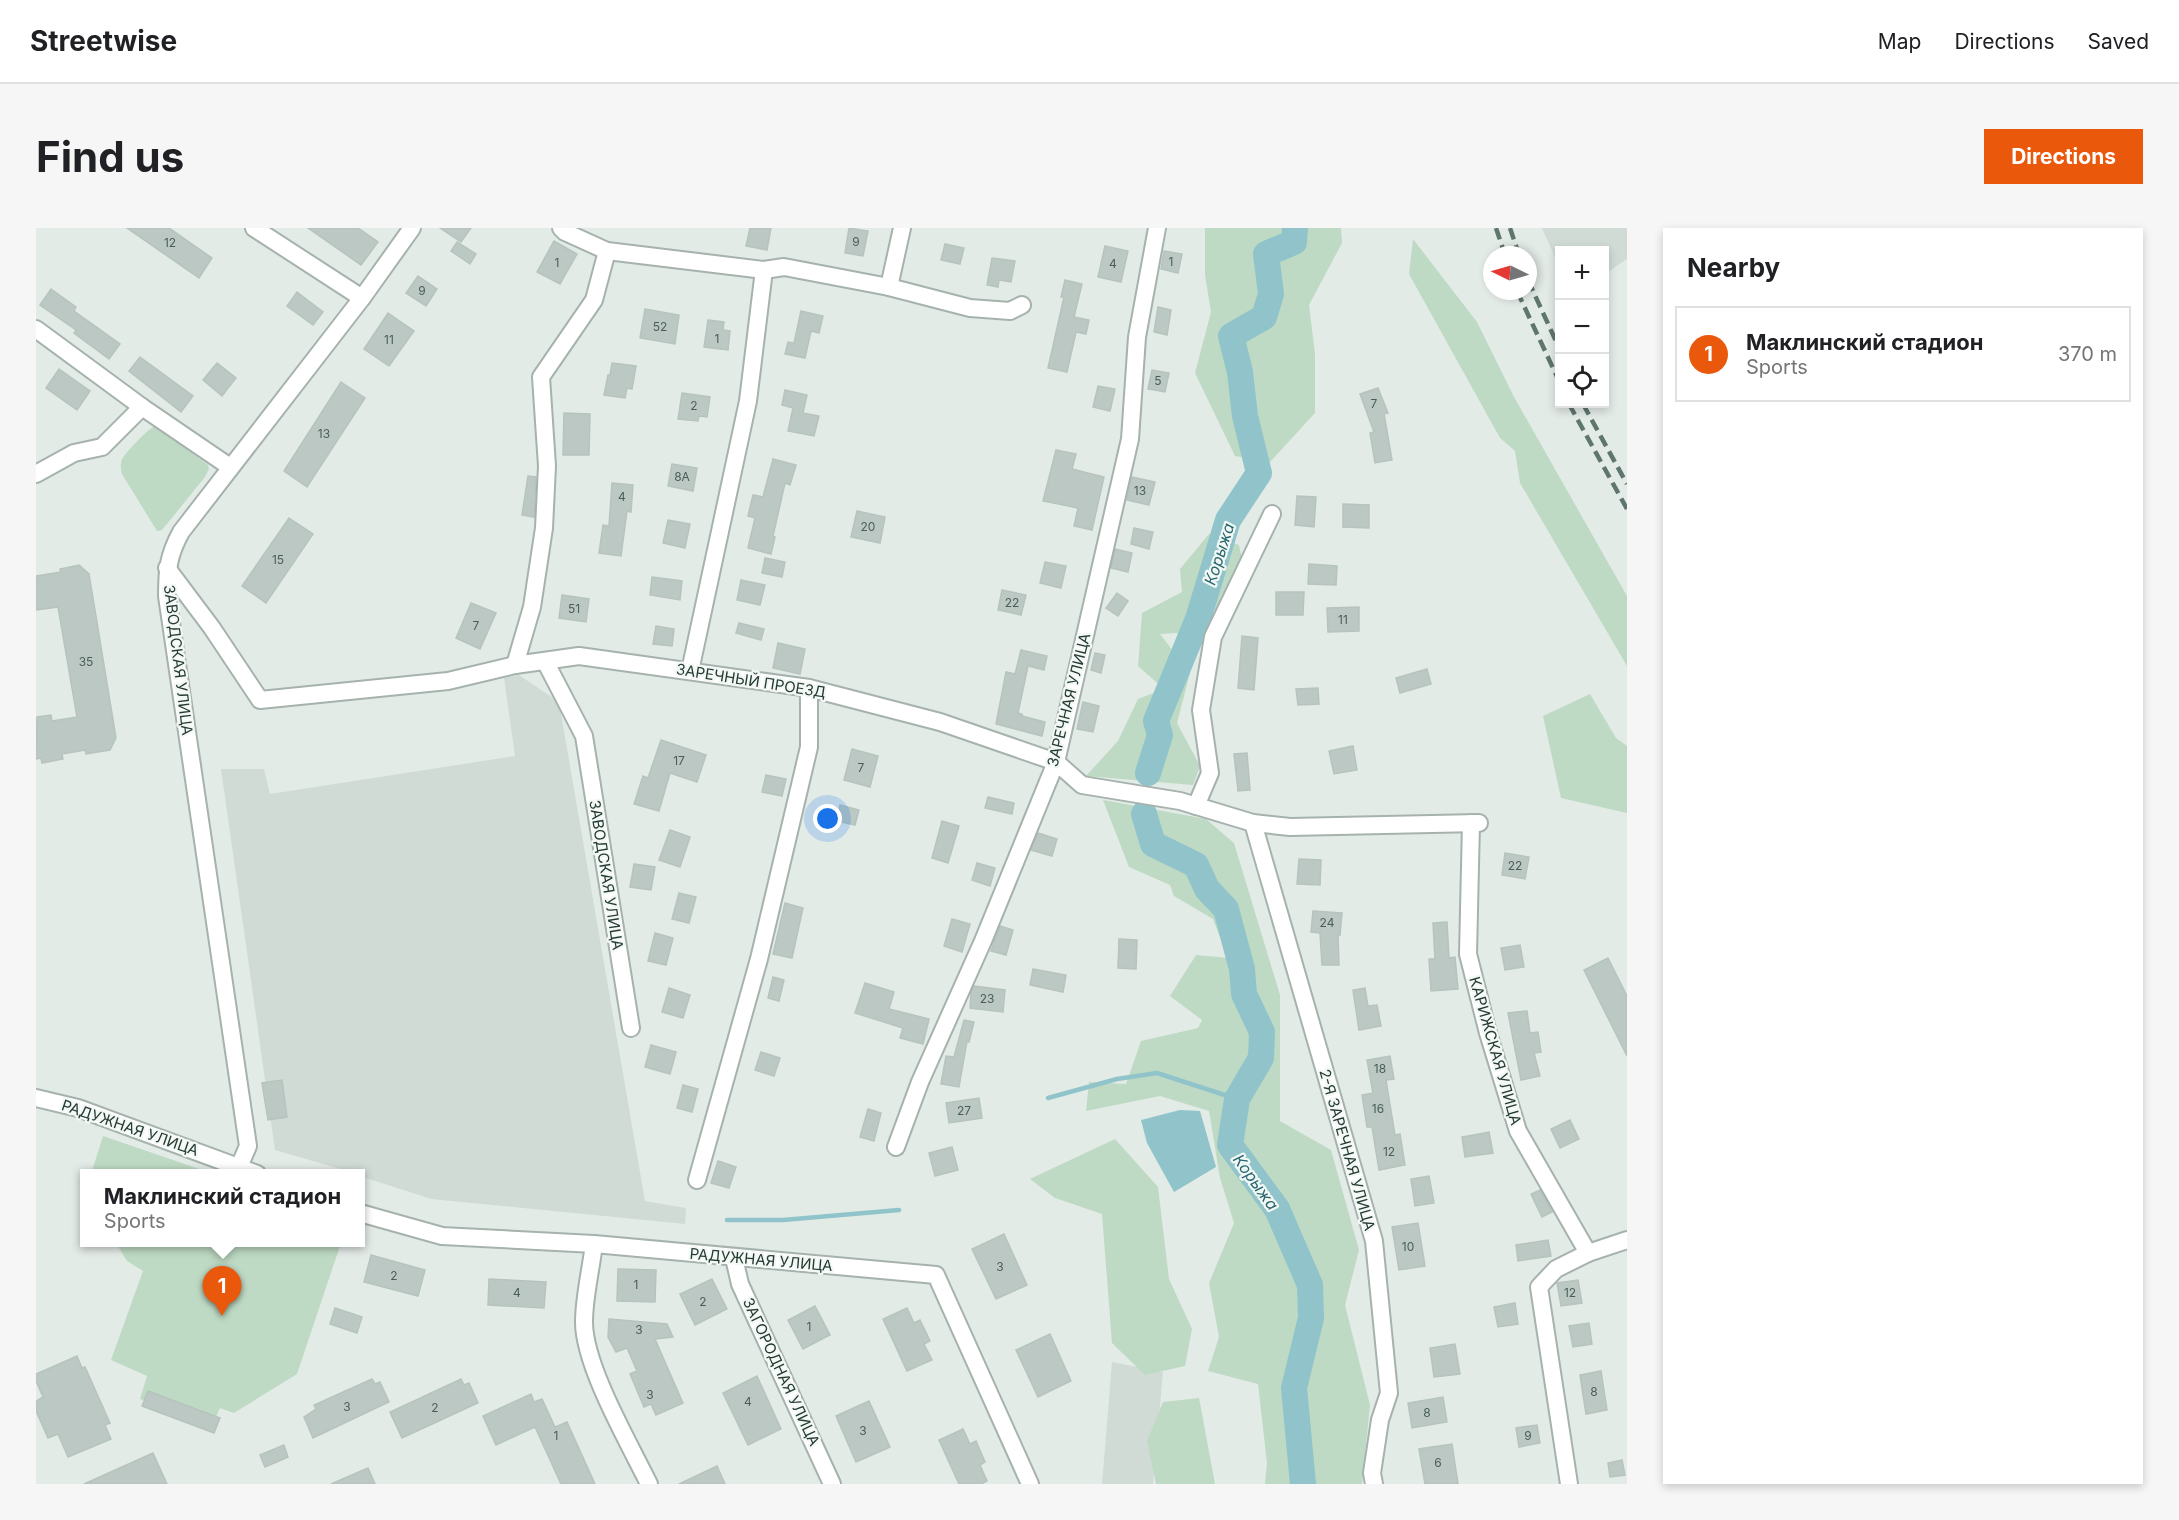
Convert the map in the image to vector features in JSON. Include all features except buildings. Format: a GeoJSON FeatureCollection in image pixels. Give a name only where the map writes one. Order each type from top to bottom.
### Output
{"type":"FeatureCollection","features":[{"type":"Feature","properties":{"kind":"street"},"geometry":{"type":"LineString","coordinates":[[254,228],[362,298]]}},
{"type":"Feature","properties":{"kind":"street","name":"ЗАВОДСКАЯ УЛИЦА"},"geometry":{"type":"LineString","coordinates":[[239,1167],[248,1146],[168,606],[167,568],[171,550],[181,532],[362,298],[412,228]]}},
{"type":"Feature","properties":{"kind":"street"},"geometry":{"type":"LineString","coordinates":[[561,228],[607,251],[764,270],[784,267],[889,288],[970,308],[1010,311],[1022,305]]}},
{"type":"Feature","properties":{"kind":"street"},"geometry":{"type":"LineString","coordinates":[[889,288],[902,228]]}},
{"type":"Feature","properties":{"kind":"street","name":"ЗАРЕЧНАЯ УЛИЦА"},"geometry":{"type":"LineString","coordinates":[[896,1147],[920,1082],[983,941],[1056,762],[1130,439],[1137,337],[1157,228]]}},
{"type":"Feature","properties":{"kind":"street"},"geometry":{"type":"LineString","coordinates":[[515,665],[532,607],[544,528],[547,466],[541,376],[594,300],[607,251]]}},
{"type":"Feature","properties":{"kind":"street"},"geometry":{"type":"LineString","coordinates":[[690,671],[747,401],[764,270]]}},
{"type":"Feature","properties":{"kind":"street"},"geometry":{"type":"LineString","coordinates":[[36,329],[142,407],[230,467]]}},
{"type":"Feature","properties":{"kind":"street"},"geometry":{"type":"LineString","coordinates":[[36,474],[74,453],[102,447],[142,407]]}},
{"type":"Feature","properties":{"kind":"street"},"geometry":{"type":"LineString","coordinates":[[1196,806],[1210,773],[1201,710],[1213,637],[1272,514]]}},
{"type":"Feature","properties":{"kind":"street","name":"ЗАРЕЧНЫЙ ПРОЕЗД"},"geometry":{"type":"LineString","coordinates":[[167,568],[212,628],[260,700],[448,681],[515,665],[579,656],[809,688],[940,722],[1056,762]]}},
{"type":"Feature","properties":{"kind":"street","name":"ЗАВОДСКАЯ УЛИЦА"},"geometry":{"type":"LineString","coordinates":[[545,661],[584,736],[631,1028]]}},
{"type":"Feature","properties":{"kind":"street"},"geometry":{"type":"LineString","coordinates":[[697,1180],[759,959],[809,747],[809,688]]}},
{"type":"Feature","properties":{"kind":"street"},"geometry":{"type":"LineString","coordinates":[[1056,762],[1082,785],[1180,801],[1253,823]]}},
{"type":"Feature","properties":{"kind":"street","name":"КАРИЖСКАЯ УЛИЦА"},"geometry":{"type":"LineString","coordinates":[[1253,823],[1290,827],[1475,823],[1468,954],[1488,1033],[1518,1131],[1588,1253]]}},
{"type":"Feature","properties":{"kind":"street","name":"2-Я ЗАРЕЧНАЯ УЛИЦА"},"geometry":{"type":"LineString","coordinates":[[1253,823],[1374,1241],[1389,1394],[1380,1420],[1372,1473],[1374,1484]]}},
{"type":"Feature","properties":{"kind":"street","name":"РАДУЖНАЯ УЛИЦА"},"geometry":{"type":"LineString","coordinates":[[36,1098],[78,1108],[245,1169]]}},
{"type":"Feature","properties":{"kind":"street","name":"РАДУЖНАЯ УЛИЦА"},"geometry":{"type":"LineString","coordinates":[[365,1214],[441,1236],[594,1244],[936,1275],[1030,1484]]}},
{"type":"Feature","properties":{"kind":"street"},"geometry":{"type":"LineString","coordinates":[[1569,1484],[1539,1287],[1556,1269],[1588,1253],[1627,1240]]}},
{"type":"Feature","properties":{"kind":"street"},"geometry":{"type":"LineString","coordinates":[[594,1244],[584,1322],[588,1350],[604,1390],[649,1484]]}},
{"type":"Feature","properties":{"kind":"street","name":"ЗАГОРОДНАЯ УЛИЦА"},"geometry":{"type":"LineString","coordinates":[[734,1258],[740,1284],[832,1484]]}},
{"type":"Feature","properties":{"kind":"shaded area"},"geometry":{"type":"Polygon","coordinates":[[[1542,228],[1627,228],[1627,259],[1609,271],[1609,246],[1555,246],[1555,257],[1542,228]]]}},
{"type":"Feature","properties":{"kind":"shaded area"},"geometry":{"type":"Polygon","coordinates":[[[519,675],[559,702],[645,1201],[686,1208],[685,1224],[431,1199],[365,1178],[365,1169],[340,1169],[275,1150],[221,769],[264,769],[270,794],[515,756],[504,678],[519,675]]]}},
{"type":"Feature","properties":{"kind":"shaded area"},"geometry":{"type":"Polygon","coordinates":[[[1112,1362],[1163,1372],[1153,1484],[1102,1484],[1112,1362]]]}},
{"type":"Feature","properties":{"kind":"green space"},"geometry":{"type":"Polygon","coordinates":[[[1205,228],[1341,228],[1342,243],[1309,305],[1315,354],[1315,413],[1270,462],[1235,456],[1195,373],[1211,312],[1205,275],[1205,228]]]}},
{"type":"Feature","properties":{"kind":"green space"},"geometry":{"type":"Polygon","coordinates":[[[1413,239],[1477,322],[1514,397],[1627,596],[1627,666],[1520,483],[1515,451],[1500,438],[1409,274],[1413,239]]]}},
{"type":"Feature","properties":{"kind":"green space"},"geometry":{"type":"Polygon","coordinates":[[[153,427],[157,427],[208,465],[209,469],[162,530],[157,531],[122,474],[121,467],[124,456],[153,427]]]}},
{"type":"Feature","properties":{"kind":"green space"},"geometry":{"type":"Polygon","coordinates":[[[1209,534],[1239,545],[1242,559],[1207,631],[1160,634],[1190,673],[1177,723],[1200,766],[1193,785],[1086,776],[1118,741],[1138,699],[1164,689],[1138,666],[1142,613],[1182,592],[1180,569],[1209,534]]]}},
{"type":"Feature","properties":{"kind":"green space"},"geometry":{"type":"Polygon","coordinates":[[[1590,694],[1616,738],[1627,746],[1627,813],[1561,798],[1543,716],[1590,694]]]}},
{"type":"Feature","properties":{"kind":"green space"},"geometry":{"type":"Polygon","coordinates":[[[1103,800],[1206,819],[1234,843],[1280,995],[1280,1121],[1331,1150],[1359,1250],[1345,1305],[1370,1405],[1362,1484],[1265,1484],[1267,1463],[1258,1384],[1208,1371],[1219,1337],[1209,1283],[1234,1223],[1220,1178],[1209,1111],[1160,1096],[1086,1111],[1089,1082],[1126,1084],[1141,1041],[1198,1028],[1202,1020],[1170,996],[1196,955],[1228,958],[1213,919],[1174,896],[1170,885],[1129,867],[1103,800]]]}},
{"type":"Feature","properties":{"kind":"green space"},"geometry":{"type":"Polygon","coordinates":[[[103,1136],[199,1169],[93,1169],[103,1136]]]}},
{"type":"Feature","properties":{"kind":"green space"},"geometry":{"type":"Polygon","coordinates":[[[1115,1139],[1158,1187],[1169,1279],[1192,1329],[1185,1366],[1145,1375],[1112,1343],[1102,1214],[1055,1198],[1030,1179],[1115,1139]]]}},
{"type":"Feature","properties":{"kind":"green space"},"geometry":{"type":"Polygon","coordinates":[[[118,1247],[340,1247],[297,1374],[234,1413],[220,1408],[213,1423],[140,1399],[147,1376],[111,1360],[143,1271],[127,1261],[118,1247]]]}},
{"type":"Feature","properties":{"kind":"green space"},"geometry":{"type":"Polygon","coordinates":[[[1199,1398],[1215,1484],[1156,1484],[1147,1441],[1163,1402],[1199,1398]]]}},
{"type":"Feature","properties":{"kind":"water"},"geometry":{"type":"Polygon","coordinates":[[[1180,1110],[1200,1111],[1216,1167],[1174,1192],[1147,1143],[1141,1120],[1180,1110]]]}},
{"type":"Feature","properties":{"kind":"waterway","name":"Корыжа"},"geometry":{"type":"LineString","coordinates":[[1148,773],[1160,735],[1156,721],[1198,619],[1228,520],[1259,473],[1245,416],[1240,372],[1231,336],[1264,317],[1271,294],[1266,254],[1294,242],[1295,228]]}},
{"type":"Feature","properties":{"kind":"waterway","name":"Корыжа"},"geometry":{"type":"LineString","coordinates":[[1144,814],[1153,844],[1196,865],[1207,889],[1226,909],[1242,969],[1244,994],[1262,1032],[1261,1058],[1237,1099],[1230,1145],[1277,1209],[1310,1285],[1311,1318],[1294,1388],[1303,1484]]}},
{"type":"Feature","properties":{"kind":"waterway"},"geometry":{"type":"LineString","coordinates":[[1048,1098],[1117,1079],[1157,1073],[1237,1099]]}},
{"type":"Feature","properties":{"kind":"waterway"},"geometry":{"type":"LineString","coordinates":[[727,1220],[783,1220],[899,1210]]}},
{"type":"Feature","properties":{"kind":"railway"},"geometry":{"type":"LineString","coordinates":[[1496,228],[1502,246]]}},
{"type":"Feature","properties":{"kind":"railway"},"geometry":{"type":"LineString","coordinates":[[1510,228],[1516,246]]}},
{"type":"Feature","properties":{"kind":"railway"},"geometry":{"type":"LineString","coordinates":[[1521,300],[1555,372]]}},
{"type":"Feature","properties":{"kind":"railway"},"geometry":{"type":"LineString","coordinates":[[1537,300],[1555,339]]}},
{"type":"Feature","properties":{"kind":"railway"},"geometry":{"type":"LineString","coordinates":[[1571,408],[1627,509]]}},
{"type":"Feature","properties":{"kind":"railway"},"geometry":{"type":"LineString","coordinates":[[1585,408],[1627,484]]}},
{"type":"Feature","properties":{"kind":"place","name":"Маклинский стадион"},"geometry":{"type":"Point","coordinates":[222,1316]}}]}
